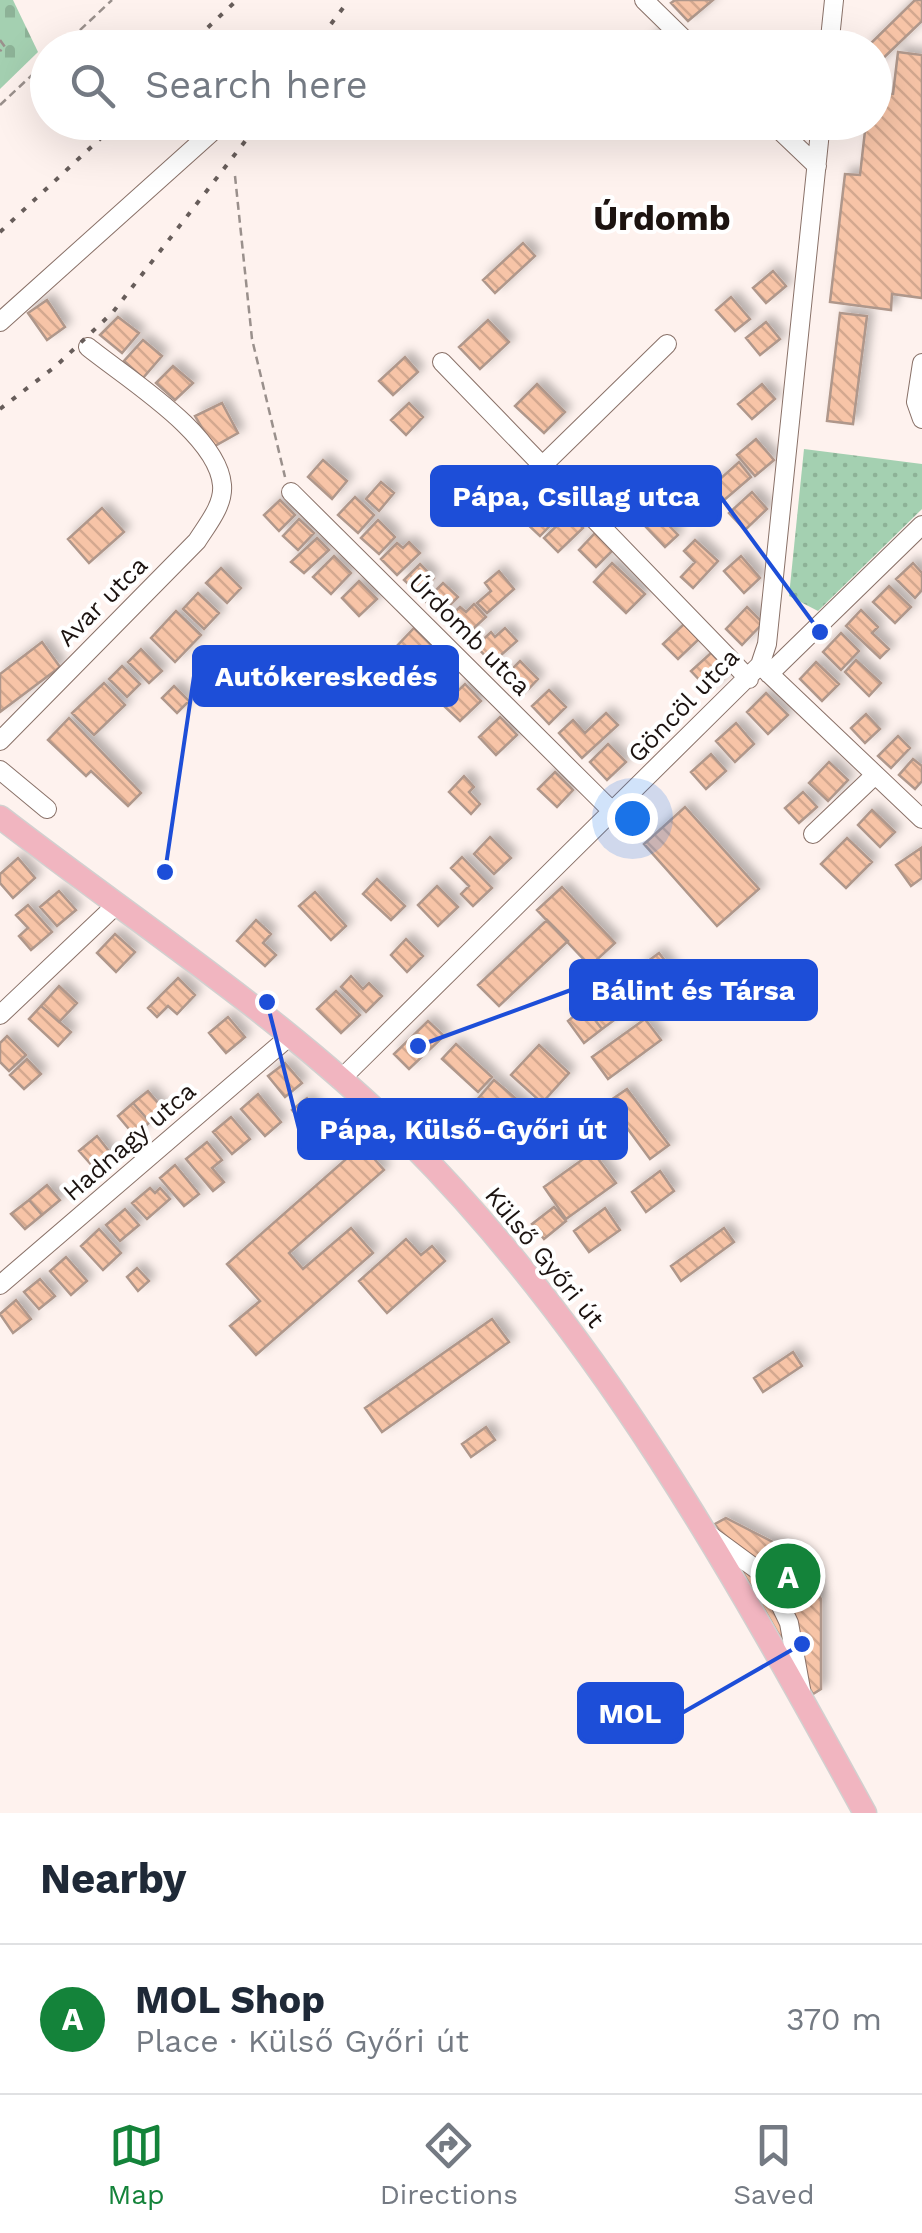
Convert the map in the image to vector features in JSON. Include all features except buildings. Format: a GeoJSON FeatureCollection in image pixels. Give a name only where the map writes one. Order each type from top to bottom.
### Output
{"type":"FeatureCollection","features":[{"type":"Feature","properties":{"kind":"main road","name":"Külső Győri út"},"geometry":{"type":"LineString","coordinates":[[0,818],[290,1036],[406,1140],[539,1286],[652,1443],[865,1813]]}},
{"type":"Feature","properties":{"kind":"street"},"geometry":{"type":"LineString","coordinates":[[644,0],[675,30]]}},
{"type":"Feature","properties":{"kind":"street"},"geometry":{"type":"LineString","coordinates":[[831,30],[834,0]]}},
{"type":"Feature","properties":{"kind":"street"},"geometry":{"type":"LineString","coordinates":[[0,322],[203,140]]}},
{"type":"Feature","properties":{"kind":"street"},"geometry":{"type":"LineString","coordinates":[[789,140],[816,166]]}},
{"type":"Feature","properties":{"kind":"street","name":"Göncöl utca"},"geometry":{"type":"LineString","coordinates":[[340,1080],[759,673],[767,644],[819,140]]}},
{"type":"Feature","properties":{"kind":"street"},"geometry":{"type":"LineString","coordinates":[[542,466],[667,344]]}},
{"type":"Feature","properties":{"kind":"street","name":"Avar utca"},"geometry":{"type":"LineString","coordinates":[[0,741],[196,541],[216,510],[222,486],[212,456],[193,432],[88,347]]}},
{"type":"Feature","properties":{"kind":"street"},"geometry":{"type":"LineString","coordinates":[[442,362],[542,466],[759,673],[922,819]]}},
{"type":"Feature","properties":{"kind":"street"},"geometry":{"type":"LineString","coordinates":[[922,363],[916,402],[922,418]]}},
{"type":"Feature","properties":{"kind":"street","name":"Úrdomb utca"},"geometry":{"type":"LineString","coordinates":[[291,492],[614,812]]}},
{"type":"Feature","properties":{"kind":"street"},"geometry":{"type":"LineString","coordinates":[[759,673],[922,526]]}},
{"type":"Feature","properties":{"kind":"street"},"geometry":{"type":"LineString","coordinates":[[0,770],[48,809]]}},
{"type":"Feature","properties":{"kind":"street"},"geometry":{"type":"LineString","coordinates":[[813,834],[875,775]]}},
{"type":"Feature","properties":{"kind":"street"},"geometry":{"type":"LineString","coordinates":[[0,1015],[116,906]]}},
{"type":"Feature","properties":{"kind":"street","name":"Hadnagy utca"},"geometry":{"type":"LineString","coordinates":[[0,1284],[290,1036]]}},
{"type":"Feature","properties":{"kind":"street"},"geometry":{"type":"LineString","coordinates":[[702,1529],[767,1576]]}},
{"type":"Feature","properties":{"kind":"street"},"geometry":{"type":"LineString","coordinates":[[780,1602],[805,1704]]}},
{"type":"Feature","properties":{"kind":"path"},"geometry":{"type":"LineString","coordinates":[[80,30],[112,0]]}},
{"type":"Feature","properties":{"kind":"path"},"geometry":{"type":"LineString","coordinates":[[0,40],[5,47],[0,51]]}},
{"type":"Feature","properties":{"kind":"path"},"geometry":{"type":"LineString","coordinates":[[0,105],[30,77]]}},
{"type":"Feature","properties":{"kind":"path"},"geometry":{"type":"LineString","coordinates":[[235,176],[252,338],[280,467],[291,492]]}},
{"type":"Feature","properties":{"kind":"green space"},"geometry":{"type":"Polygon","coordinates":[[[0,0],[13,0],[30,35],[30,60],[0,89],[0,0]]]}},
{"type":"Feature","properties":{"kind":"green space"},"geometry":{"type":"Polygon","coordinates":[[[804,449],[922,464],[922,509],[818,611],[789,596],[804,449]]]}},
{"type":"Feature","properties":{"kind":"railway"},"geometry":{"type":"LineString","coordinates":[[205,30],[237,0]]}},
{"type":"Feature","properties":{"kind":"railway"},"geometry":{"type":"LineString","coordinates":[[326,30],[349,0]]}},
{"type":"Feature","properties":{"kind":"railway"},"geometry":{"type":"LineString","coordinates":[[0,232],[99,140]]}},
{"type":"Feature","properties":{"kind":"railway"},"geometry":{"type":"LineString","coordinates":[[0,409],[56,366],[113,312],[246,140]]}},
{"type":"Feature","properties":{"kind":"place","name":"Pápa, Csillag utca"},"geometry":{"type":"Point","coordinates":[820,632]}},
{"type":"Feature","properties":{"kind":"place","name":"Autókereskedés"},"geometry":{"type":"Point","coordinates":[165,872]}},
{"type":"Feature","properties":{"kind":"place","name":"Pápa, Külső-Győri út"},"geometry":{"type":"Point","coordinates":[267,1002]}},
{"type":"Feature","properties":{"kind":"place","name":"Bálint és Társa"},"geometry":{"type":"Point","coordinates":[418,1046]}},
{"type":"Feature","properties":{"kind":"place","name":"MOL Shop"},"geometry":{"type":"Point","coordinates":[788,1576]}},
{"type":"Feature","properties":{"kind":"place","name":"MOL"},"geometry":{"type":"Point","coordinates":[802,1644]}},
{"type":"Feature","properties":{"kind":"district","name":"Úrdomb"},"geometry":{"type":"Point","coordinates":[662,218]}}]}
